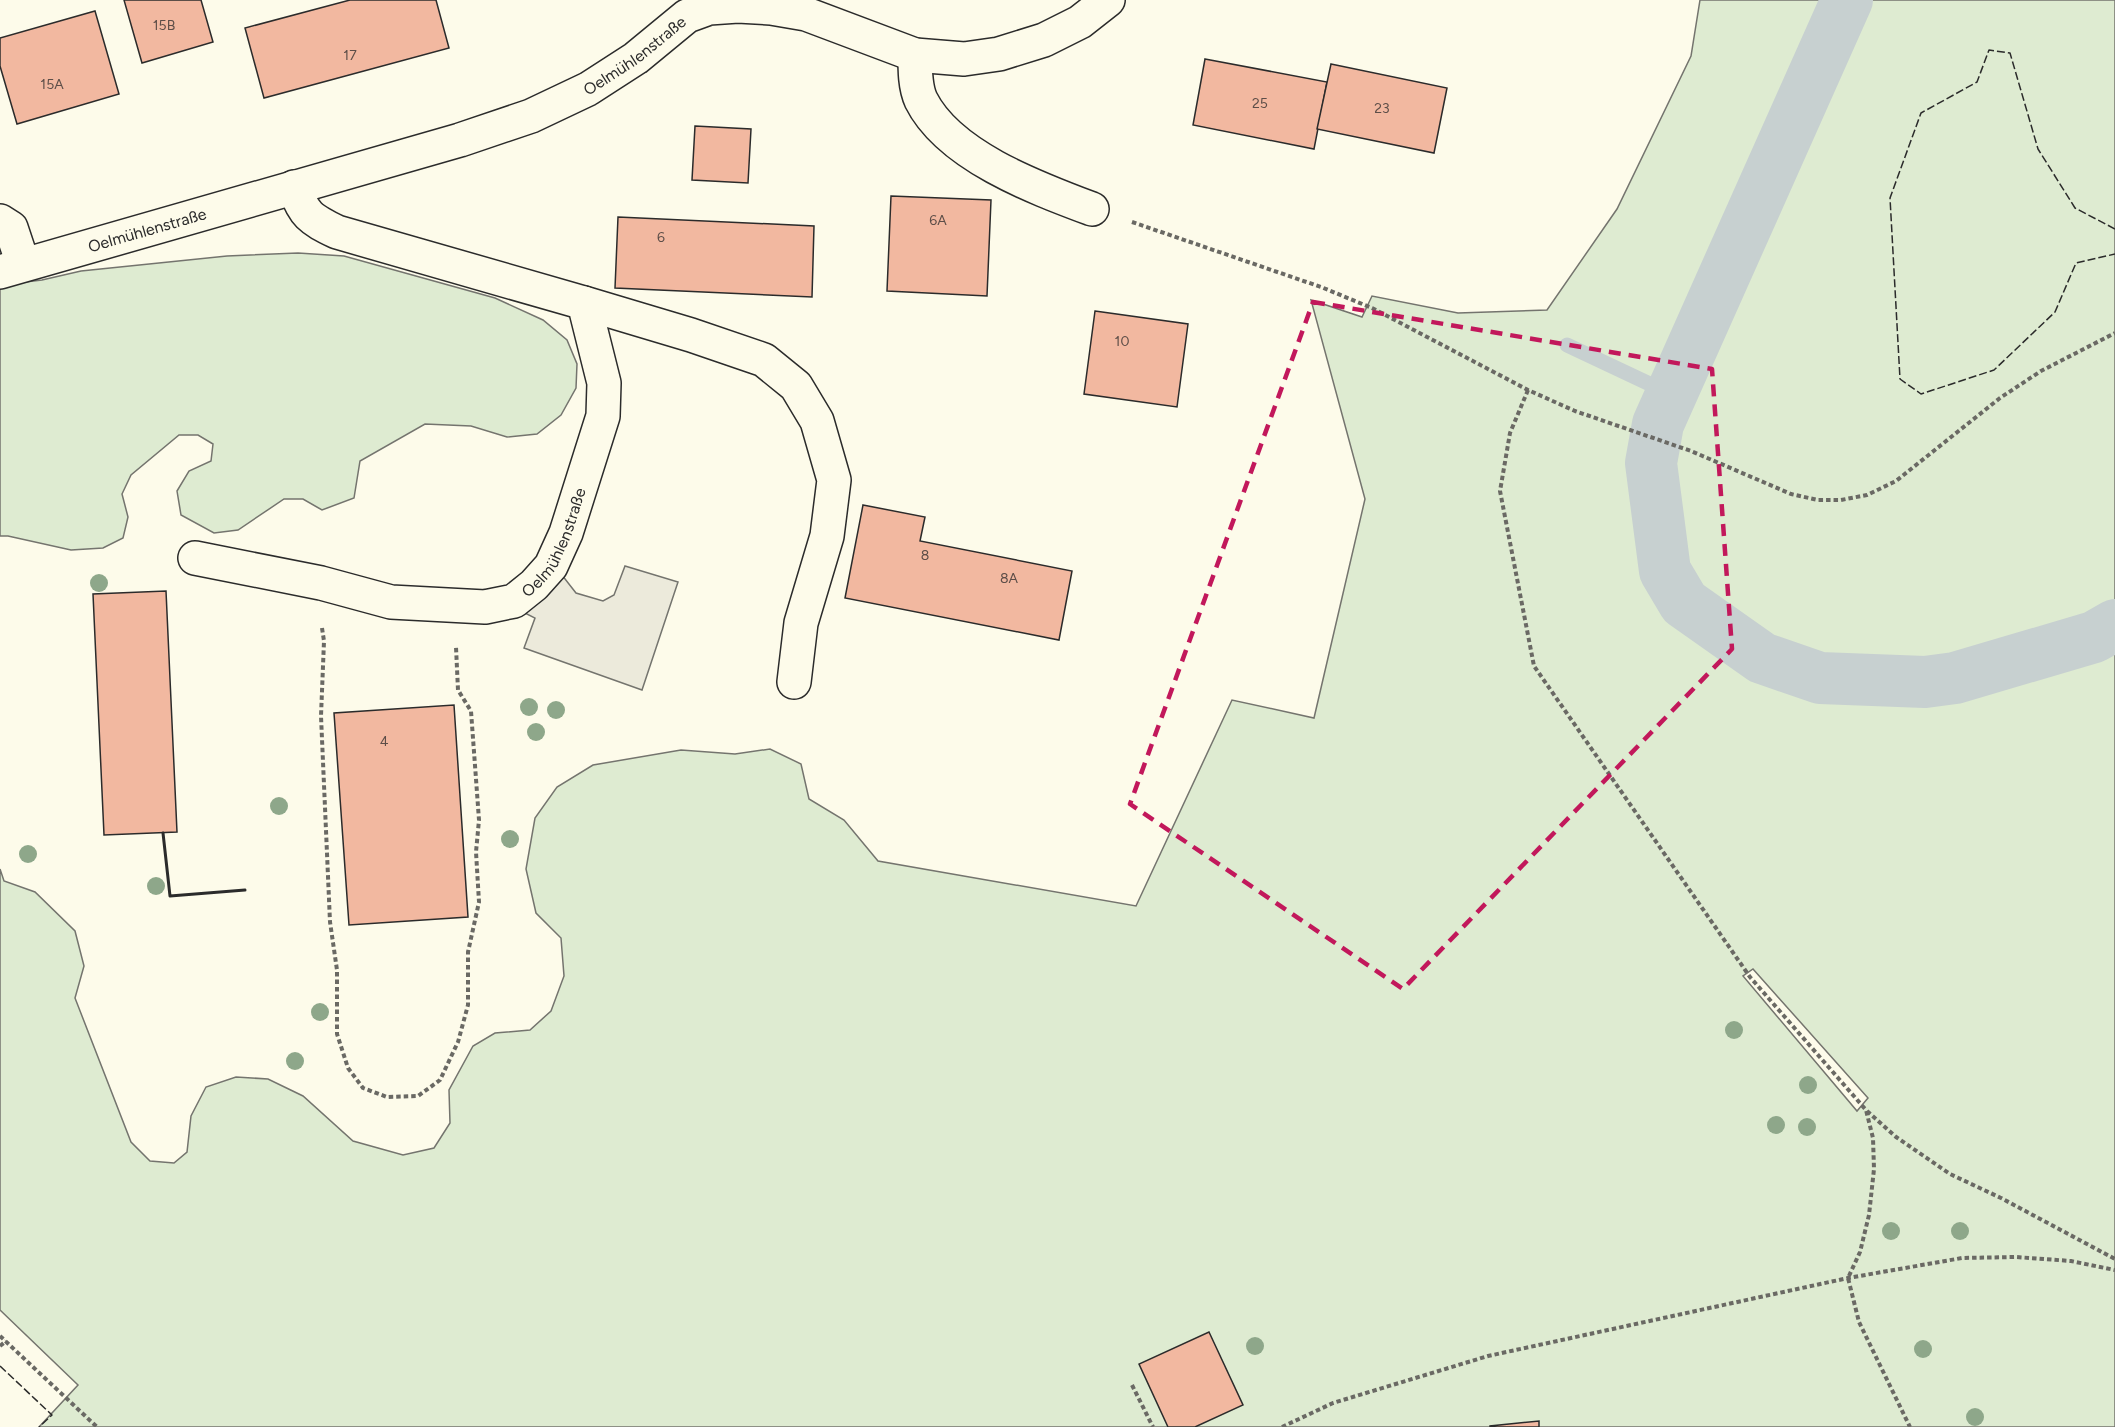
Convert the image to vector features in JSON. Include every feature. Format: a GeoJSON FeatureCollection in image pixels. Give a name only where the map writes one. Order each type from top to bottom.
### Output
{"type":"FeatureCollection","features":[{"type":"Feature","properties":{"kind":"street","name":"Oelmühlenstraße"},"geometry":{"type":"LineString","coordinates":[[12,268],[460,140],[531,116],[588,89],[636,58],[680,8],[738,6],[771,8],[806,14],[915,55],[964,59],[999,54],[1044,40],[1080,22],[1108,0]]}},
{"type":"Feature","properties":{"kind":"street"},"geometry":{"type":"LineString","coordinates":[[915,55],[915,76],[920,99],[937,124],[961,146],[1030,185],[1092,209]]}},
{"type":"Feature","properties":{"kind":"street"},"geometry":{"type":"LineString","coordinates":[[294,187],[302,209],[317,222],[337,232],[691,335],[764,360],[796,386],[817,421],[834,480],[827,536],[801,623],[794,682]]}},
{"type":"Feature","properties":{"kind":"street"},"geometry":{"type":"LineString","coordinates":[[0,221],[11,228],[12,268]]}},
{"type":"Feature","properties":{"kind":"street","name":"Oelmühlenstraße"},"geometry":{"type":"LineString","coordinates":[[195,558],[321,583],[392,602],[485,607],[514,601],[534,585],[551,566],[566,533],[603,416],[604,383],[584,303]]}},
{"type":"Feature","properties":{"kind":"path"},"geometry":{"type":"LineString","coordinates":[[1092,209],[1332,291],[1372,308],[1528,390],[1575,411],[1691,451],[1791,494],[1818,500],[1841,500],[1867,495],[1896,481],[2000,398],[2041,370],[2115,333]]}},
{"type":"Feature","properties":{"kind":"path"},"geometry":{"type":"LineString","coordinates":[[1528,390],[1510,433],[1500,491],[1534,666],[1750,977],[1866,1110],[1896,1137],[1950,1174],[2001,1198],[2115,1259]]}},
{"type":"Feature","properties":{"kind":"path"},"geometry":{"type":"LineString","coordinates":[[321,583],[319,599],[324,641],[321,716],[330,922],[337,970],[337,1034],[348,1068],[363,1088],[387,1097],[418,1096],[440,1080],[458,1042],[468,1005],[468,952],[479,902],[476,852],[479,820],[471,711],[458,690],[454,605]]}},
{"type":"Feature","properties":{"kind":"path"},"geometry":{"type":"LineString","coordinates":[[1866,1110],[1873,1138],[1874,1169],[1867,1225],[1860,1252],[1848,1278],[1859,1322],[1910,1427]]}},
{"type":"Feature","properties":{"kind":"path"},"geometry":{"type":"LineString","coordinates":[[1282,1427],[1333,1403],[1488,1356],[1848,1278],[1962,1258],[2016,1257],[2071,1261],[2115,1270]]}},
{"type":"Feature","properties":{"kind":"path"},"geometry":{"type":"LineString","coordinates":[[0,1336],[97,1427]]}},
{"type":"Feature","properties":{"kind":"path"},"geometry":{"type":"LineString","coordinates":[[0,1346],[6,1341]]}},
{"type":"Feature","properties":{"kind":"path"},"geometry":{"type":"LineString","coordinates":[[1132,1385],[1153,1427]]}},
{"type":"Feature","properties":{"kind":"highlighted area"},"geometry":{"type":"Polygon","coordinates":[[[1313,302],[1712,369],[1732,649],[1403,989],[1130,804],[1313,302]]]}},
{"type":"Feature","properties":{"kind":"green space"},"geometry":{"type":"Polygon","coordinates":[[[1700,0],[2115,0],[2115,1427],[39,1427],[78,1385],[0,1310],[0,869],[4,881],[35,892],[75,931],[84,966],[75,998],[131,1142],[150,1161],[174,1163],[187,1152],[191,1116],[206,1087],[236,1077],[268,1079],[303,1096],[353,1141],[403,1155],[434,1148],[450,1123],[449,1090],[473,1046],[495,1033],[530,1030],[551,1011],[564,976],[561,938],[536,913],[526,869],[535,818],[557,787],[593,765],[681,750],[735,754],[770,749],[801,764],[809,799],[844,820],[878,861],[1136,906],[1232,700],[1314,718],[1365,499],[1311,300],[1362,317],[1372,296],[1458,313],[1547,310],[1617,209],[1691,56],[1700,0]],[[1753,969],[1743,976],[1857,1111],[1868,1098],[1753,969]]]}},
{"type":"Feature","properties":{"kind":"green space"},"geometry":{"type":"Polygon","coordinates":[[[298,253],[344,256],[495,298],[543,320],[567,340],[577,364],[576,388],[561,415],[537,434],[507,437],[471,426],[425,424],[360,461],[354,498],[322,510],[303,499],[284,499],[238,530],[214,533],[181,515],[177,491],[189,471],[211,461],[213,444],[198,435],[179,435],[131,475],[122,494],[128,517],[123,538],[103,548],[71,550],[0,536],[0,285],[42,280],[81,271],[227,256],[298,253]]]}},
{"type":"Feature","properties":{"kind":"shaded area"},"geometry":{"type":"Polygon","coordinates":[[[625,566],[678,582],[642,690],[524,648],[535,618],[521,611],[562,575],[576,593],[603,601],[614,595],[625,566]]]}},
{"type":"Feature","properties":{"kind":"building"},"geometry":{"type":"Polygon","coordinates":[[[124,0],[201,0],[213,42],[142,63],[124,0]]]}},
{"type":"Feature","properties":{"kind":"building"},"geometry":{"type":"Polygon","coordinates":[[[350,0],[436,0],[449,48],[264,98],[245,28],[350,0]]]}},
{"type":"Feature","properties":{"kind":"building"},"geometry":{"type":"Polygon","coordinates":[[[95,11],[119,94],[17,124],[0,66],[0,38],[95,11]]]}},
{"type":"Feature","properties":{"kind":"building"},"geometry":{"type":"Polygon","coordinates":[[[1205,59],[1327,82],[1314,149],[1193,125],[1205,59]]]}},
{"type":"Feature","properties":{"kind":"building"},"geometry":{"type":"Polygon","coordinates":[[[1331,64],[1447,88],[1434,153],[1317,129],[1331,64]]]}},
{"type":"Feature","properties":{"kind":"building"},"geometry":{"type":"Polygon","coordinates":[[[695,126],[751,129],[748,183],[692,180],[695,126]]]}},
{"type":"Feature","properties":{"kind":"building"},"geometry":{"type":"Polygon","coordinates":[[[891,196],[991,200],[987,296],[887,291],[891,196]]]}},
{"type":"Feature","properties":{"kind":"building"},"geometry":{"type":"Polygon","coordinates":[[[618,217],[814,226],[812,297],[615,288],[618,217]]]}},
{"type":"Feature","properties":{"kind":"building"},"geometry":{"type":"Polygon","coordinates":[[[1095,311],[1188,324],[1177,407],[1084,394],[1095,311]]]}},
{"type":"Feature","properties":{"kind":"building"},"geometry":{"type":"Polygon","coordinates":[[[863,505],[925,517],[920,541],[1072,571],[1059,640],[845,598],[863,505]]]}},
{"type":"Feature","properties":{"kind":"building"},"geometry":{"type":"Polygon","coordinates":[[[166,591],[177,832],[104,835],[93,594],[166,591]]]}},
{"type":"Feature","properties":{"kind":"building"},"geometry":{"type":"Polygon","coordinates":[[[454,705],[468,917],[349,925],[334,713],[454,705]]]}},
{"type":"Feature","properties":{"kind":"building"},"geometry":{"type":"Polygon","coordinates":[[[1209,1332],[1243,1405],[1195,1427],[1168,1427],[1139,1364],[1209,1332]]]}},
{"type":"Feature","properties":{"kind":"building"},"geometry":{"type":"Polygon","coordinates":[[[1539,1421],[1539,1427],[1490,1427],[1490,1426],[1539,1421]]]}},
{"type":"Feature","properties":{"kind":"waterway"},"geometry":{"type":"LineString","coordinates":[[1847,0],[1658,424],[1651,463],[1665,571],[1684,603],[1762,658],[1820,678],[1925,682],[1955,678],[2094,637],[2115,625]]}},
{"type":"Feature","properties":{"kind":"waterway"},"geometry":{"type":"LineString","coordinates":[[1567,345],[1671,394]]}},
{"type":"Feature","properties":{"kind":"fence"},"geometry":{"type":"LineString","coordinates":[[2115,229],[2075,208],[2038,149],[2010,53],[1989,50],[1977,82],[1921,113],[1890,198],[1900,379],[1921,394],[1994,370],[2055,312],[2076,263],[2115,254]]}},
{"type":"Feature","properties":{"kind":"fence"},"geometry":{"type":"LineString","coordinates":[[0,1366],[52,1415],[39,1427]]}},
{"type":"Feature","properties":{"kind":"wall"},"geometry":{"type":"LineString","coordinates":[[163,833],[170,896],[245,890]]}}]}
